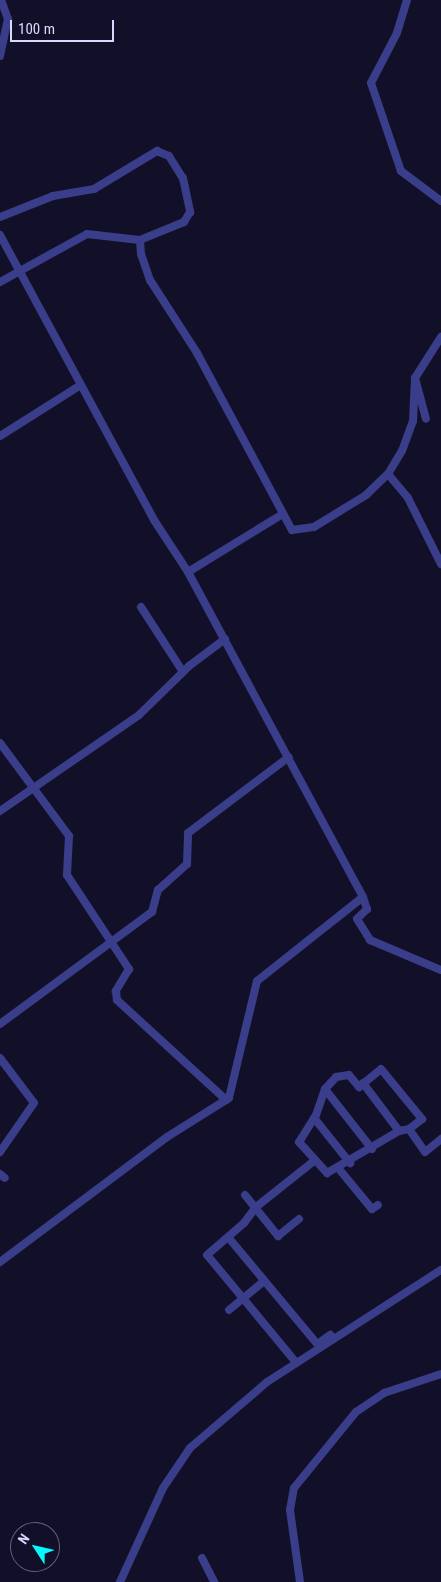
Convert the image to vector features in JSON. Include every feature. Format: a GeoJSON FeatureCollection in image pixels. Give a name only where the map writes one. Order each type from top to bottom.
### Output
{"type":"FeatureCollection","features":[{"type":"Feature","properties":{"kind":"street"},"geometry":{"type":"LineString","coordinates":[[0,56],[8,19],[2,0]]}},
{"type":"Feature","properties":{"kind":"street"},"geometry":{"type":"LineString","coordinates":[[407,0],[396,34],[371,83],[401,170],[441,201]]}},
{"type":"Feature","properties":{"kind":"street"},"geometry":{"type":"LineString","coordinates":[[0,217],[60,194],[94,189],[161,151],[169,156],[183,178],[190,212],[184,222],[140,240],[87,234],[0,282]]}},
{"type":"Feature","properties":{"kind":"street"},"geometry":{"type":"LineString","coordinates":[[0,235],[79,386],[98,412],[154,520],[188,572],[290,757],[363,896],[367,909],[357,919],[370,940],[441,970]]}},
{"type":"Feature","properties":{"kind":"street"},"geometry":{"type":"LineString","coordinates":[[140,240],[150,280],[197,353],[281,515],[292,530],[314,526],[366,495],[388,474],[413,421],[415,378],[441,337]]}},
{"type":"Feature","properties":{"kind":"street"},"geometry":{"type":"LineString","coordinates":[[415,378],[426,419]]}},
{"type":"Feature","properties":{"kind":"street"},"geometry":{"type":"LineString","coordinates":[[0,436],[79,386]]}},
{"type":"Feature","properties":{"kind":"street"},"geometry":{"type":"LineString","coordinates":[[388,474],[408,498],[441,564]]}},
{"type":"Feature","properties":{"kind":"street"},"geometry":{"type":"LineString","coordinates":[[188,572],[281,515]]}},
{"type":"Feature","properties":{"kind":"street"},"geometry":{"type":"LineString","coordinates":[[141,607],[183,672]]}},
{"type":"Feature","properties":{"kind":"street"},"geometry":{"type":"LineString","coordinates":[[0,812],[30,788],[139,715],[183,672],[224,639]]}},
{"type":"Feature","properties":{"kind":"street"},"geometry":{"type":"LineString","coordinates":[[0,743],[30,788],[70,836],[68,875],[129,969],[116,991],[120,1004],[226,1100]]}},
{"type":"Feature","properties":{"kind":"street"},"geometry":{"type":"LineString","coordinates":[[0,1024],[112,944],[152,912],[158,890],[187,864],[188,833],[290,757]]}},
{"type":"Feature","properties":{"kind":"street"},"geometry":{"type":"LineString","coordinates":[[0,1262],[167,1137],[226,1100],[234,1091],[256,981],[363,896]]}},
{"type":"Feature","properties":{"kind":"street"},"geometry":{"type":"LineString","coordinates":[[0,1058],[34,1103],[0,1152]]}},
{"type":"Feature","properties":{"kind":"street"},"geometry":{"type":"LineString","coordinates":[[381,1069],[422,1119],[409,1129],[399,1131],[350,1163],[327,1173],[300,1142],[314,1118],[325,1089],[336,1077],[349,1075],[359,1086],[381,1069]]}},
{"type":"Feature","properties":{"kind":"street"},"geometry":{"type":"LineString","coordinates":[[364,1083],[399,1131]]}},
{"type":"Feature","properties":{"kind":"street"},"geometry":{"type":"LineString","coordinates":[[325,1089],[372,1149]]}},
{"type":"Feature","properties":{"kind":"street"},"geometry":{"type":"LineString","coordinates":[[314,1118],[350,1163]]}},
{"type":"Feature","properties":{"kind":"street"},"geometry":{"type":"LineString","coordinates":[[409,1129],[425,1152],[441,1140]]}},
{"type":"Feature","properties":{"kind":"street"},"geometry":{"type":"LineString","coordinates":[[294,1360],[207,1255],[228,1237],[256,1207],[315,1160]]}},
{"type":"Feature","properties":{"kind":"street"},"geometry":{"type":"LineString","coordinates":[[339,1169],[372,1209],[378,1204]]}},
{"type":"Feature","properties":{"kind":"street"},"geometry":{"type":"LineString","coordinates":[[245,1194],[278,1236],[299,1219]]}},
{"type":"Feature","properties":{"kind":"street"},"geometry":{"type":"LineString","coordinates":[[228,1237],[317,1344]]}},
{"type":"Feature","properties":{"kind":"street"},"geometry":{"type":"LineString","coordinates":[[120,1582],[163,1488],[190,1448],[268,1382],[441,1270]]}},
{"type":"Feature","properties":{"kind":"street"},"geometry":{"type":"LineString","coordinates":[[229,1310],[264,1281]]}},
{"type":"Feature","properties":{"kind":"street"},"geometry":{"type":"LineString","coordinates":[[283,1365],[294,1360],[330,1335]]}},
{"type":"Feature","properties":{"kind":"street"},"geometry":{"type":"LineString","coordinates":[[300,1582],[290,1510],[294,1488],[356,1412],[384,1393],[441,1374]]}},
{"type":"Feature","properties":{"kind":"street"},"geometry":{"type":"LineString","coordinates":[[202,1558],[214,1582]]}}]}
